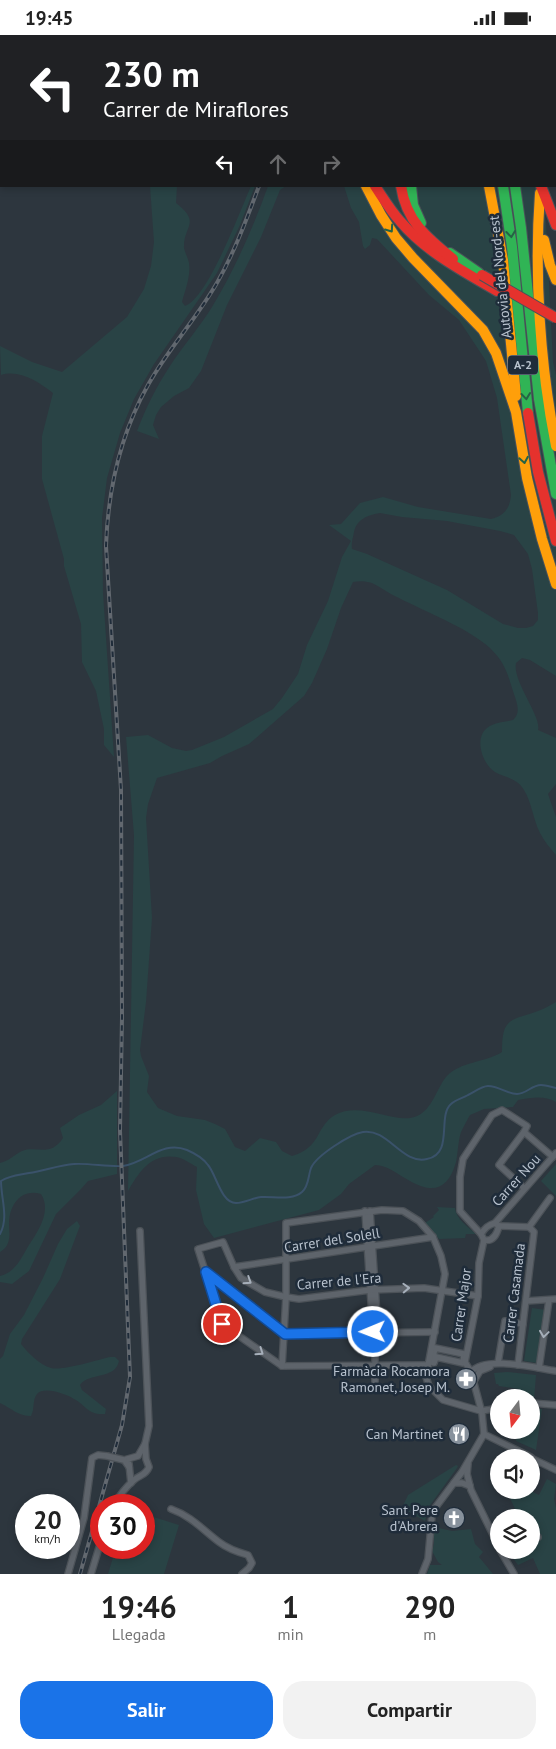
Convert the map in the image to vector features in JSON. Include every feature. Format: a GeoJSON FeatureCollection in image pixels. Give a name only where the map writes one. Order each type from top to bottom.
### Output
{"type":"FeatureCollection","features":[{"type":"Feature","properties":{"kind":"highway"},"geometry":{"type":"LineString","coordinates":[[367,187],[385,221],[404,247],[483,330],[496,353],[516,412]]}},
{"type":"Feature","properties":{"kind":"highway"},"geometry":{"type":"LineString","coordinates":[[376,187],[397,219],[421,244],[446,261],[556,318]]}},
{"type":"Feature","properties":{"kind":"highway"},"geometry":{"type":"LineString","coordinates":[[401,187],[407,211],[417,227],[434,244],[480,278],[556,324]]}},
{"type":"Feature","properties":{"kind":"highway"},"geometry":{"type":"LineString","coordinates":[[411,187],[414,210],[428,233],[480,278]]}},
{"type":"Feature","properties":{"kind":"highway"},"geometry":{"type":"LineString","coordinates":[[489,187],[503,260],[516,412],[542,539],[556,584]]}},
{"type":"Feature","properties":{"kind":"highway"},"geometry":{"type":"LineString","coordinates":[[494,187],[498,229]]}},
{"type":"Feature","properties":{"kind":"highway","name":"Autovia del Nord-est"},"geometry":{"type":"LineString","coordinates":[[503,187],[512,243],[530,430],[556,541]]}},
{"type":"Feature","properties":{"kind":"highway","name":"Autovia del Nord-est"},"geometry":{"type":"LineString","coordinates":[[515,187],[539,399],[556,494]]}},
{"type":"Feature","properties":{"kind":"highway"},"geometry":{"type":"LineString","coordinates":[[540,189],[555,221]]}},
{"type":"Feature","properties":{"kind":"highway"},"geometry":{"type":"LineString","coordinates":[[540,189],[544,245],[556,280]]}},
{"type":"Feature","properties":{"kind":"highway"},"geometry":{"type":"LineString","coordinates":[[540,189],[542,335],[556,446]]}},
{"type":"Feature","properties":{"kind":"street"},"geometry":{"type":"LineString","coordinates":[[497,1225],[497,1233],[493,1239],[488,1241],[460,1211],[460,1177],[463,1159],[492,1115],[502,1110],[527,1126],[499,1165],[524,1188]]}},
{"type":"Feature","properties":{"kind":"street"},"geometry":{"type":"LineString","coordinates":[[524,1132],[555,1155]]}},
{"type":"Feature","properties":{"kind":"street","name":"Carrer Nou"},"geometry":{"type":"LineString","coordinates":[[497,1225],[524,1188],[555,1155]]}},
{"type":"Feature","properties":{"kind":"street"},"geometry":{"type":"LineString","coordinates":[[483,1237],[488,1224],[529,1227],[550,1198]]}},
{"type":"Feature","properties":{"kind":"street"},"geometry":{"type":"LineString","coordinates":[[367,1211],[376,1332],[375,1382]]}},
{"type":"Feature","properties":{"kind":"street"},"geometry":{"type":"LineString","coordinates":[[282,1366],[285,1334],[286,1223],[367,1211],[403,1211],[419,1221],[433,1237],[446,1274],[426,1377],[429,1386],[443,1400],[481,1411],[490,1410]]}},
{"type":"Feature","properties":{"kind":"street"},"geometry":{"type":"LineString","coordinates":[[534,1232],[538,1214]]}},
{"type":"Feature","properties":{"kind":"street","name":"Carrer Casamada"},"geometry":{"type":"LineString","coordinates":[[518,1365],[534,1232],[529,1227]]}},
{"type":"Feature","properties":{"kind":"street"},"geometry":{"type":"LineString","coordinates":[[121,1494],[131,1483],[146,1473],[149,1467],[146,1459],[145,1444],[149,1426],[140,1231]]}},
{"type":"Feature","properties":{"kind":"street","name":"Carrer del Solell"},"geometry":{"type":"LineString","coordinates":[[234,1267],[433,1237]]}},
{"type":"Feature","properties":{"kind":"street","name":"Carrer Major"},"geometry":{"type":"LineString","coordinates":[[483,1237],[479,1263],[478,1296],[465,1362],[471,1372],[481,1411],[484,1434]]}},
{"type":"Feature","properties":{"kind":"street","name":"Carrer de l'Era"},"geometry":{"type":"LineString","coordinates":[[206,1272],[198,1249],[223,1243],[234,1267],[242,1278],[265,1292],[286,1297],[298,1299],[373,1289],[424,1288],[478,1296]]}},
{"type":"Feature","properties":{"kind":"street"},"geometry":{"type":"LineString","coordinates":[[206,1272],[285,1334],[435,1331]]}},
{"type":"Feature","properties":{"kind":"street"},"geometry":{"type":"LineString","coordinates":[[206,1272],[222,1324],[282,1366],[428,1365]]}},
{"type":"Feature","properties":{"kind":"street"},"geometry":{"type":"LineString","coordinates":[[526,1301],[553,1300],[540,1368]]}},
{"type":"Feature","properties":{"kind":"street"},"geometry":{"type":"LineString","coordinates":[[498,1363],[505,1321],[523,1324]]}},
{"type":"Feature","properties":{"kind":"street"},"geometry":{"type":"LineString","coordinates":[[435,1348],[464,1354],[463,1363],[436,1357],[434,1363],[432,1362],[435,1348]]}},
{"type":"Feature","properties":{"kind":"street"},"geometry":{"type":"LineString","coordinates":[[471,1372],[477,1367],[498,1363],[556,1371]]}},
{"type":"Feature","properties":{"kind":"street"},"geometry":{"type":"LineString","coordinates":[[471,1372],[474,1373],[496,1365],[507,1364]]}},
{"type":"Feature","properties":{"kind":"street"},"geometry":{"type":"LineString","coordinates":[[473,1382],[480,1371]]}},
{"type":"Feature","properties":{"kind":"street"},"geometry":{"type":"LineString","coordinates":[[540,1404],[556,1405]]}},
{"type":"Feature","properties":{"kind":"street"},"geometry":{"type":"LineString","coordinates":[[422,1574],[428,1559],[432,1515],[435,1508],[470,1459],[484,1434],[513,1449]]}},
{"type":"Feature","properties":{"kind":"street"},"geometry":{"type":"LineString","coordinates":[[131,1483],[129,1463],[145,1444]]}},
{"type":"Feature","properties":{"kind":"street"},"geometry":{"type":"LineString","coordinates":[[68,1574],[84,1518],[92,1458],[98,1455],[124,1460],[135,1457],[146,1459]]}},
{"type":"Feature","properties":{"kind":"street"},"geometry":{"type":"LineString","coordinates":[[470,1459],[466,1474],[490,1528]]}},
{"type":"Feature","properties":{"kind":"street"},"geometry":{"type":"LineString","coordinates":[[124,1460],[135,1475],[140,1476]]}},
{"type":"Feature","properties":{"kind":"street"},"geometry":{"type":"LineString","coordinates":[[540,1462],[556,1470]]}},
{"type":"Feature","properties":{"kind":"street"},"geometry":{"type":"LineString","coordinates":[[454,1483],[470,1486]]}},
{"type":"Feature","properties":{"kind":"street"},"geometry":{"type":"LineString","coordinates":[[171,1509],[184,1513],[219,1542],[232,1550],[248,1555],[252,1563],[242,1574]]}},
{"type":"Feature","properties":{"kind":"street"},"geometry":{"type":"LineString","coordinates":[[92,1574],[96,1559]]}},
{"type":"Feature","properties":{"kind":"street"},"geometry":{"type":"LineString","coordinates":[[506,1559],[514,1574]]}},
{"type":"Feature","properties":{"kind":"green space"},"geometry":{"type":"Polygon","coordinates":[[[150,187],[177,187],[176,203],[184,210],[190,220],[184,241],[184,248],[189,261],[189,273],[182,302],[185,306],[194,300],[213,271],[251,187],[255,187],[240,225],[217,273],[154,364],[134,399],[120,433],[107,478],[102,518],[103,593],[114,757],[104,745],[104,729],[96,691],[82,662],[81,624],[42,479],[42,436],[53,393],[22,375],[1,375],[0,346],[32,362],[62,372],[127,317],[144,289],[151,266],[154,242],[150,187]]]}},
{"type":"Feature","properties":{"kind":"green space"},"geometry":{"type":"Polygon","coordinates":[[[268,187],[284,187],[280,190],[261,237],[227,305],[201,371],[189,388],[174,396],[161,407],[156,415],[153,425],[159,439],[137,431],[160,382],[207,315],[236,263],[268,187]]]}},
{"type":"Feature","properties":{"kind":"green space"},"geometry":{"type":"Polygon","coordinates":[[[344,187],[540,187],[546,222],[553,362],[556,375],[556,676],[530,660],[522,658],[516,663],[516,671],[522,689],[536,717],[538,730],[556,738],[556,784],[548,794],[556,817],[556,855],[540,833],[524,790],[515,781],[490,768],[481,751],[480,744],[483,732],[496,723],[513,720],[518,710],[509,678],[499,658],[481,641],[459,627],[372,583],[353,582],[341,608],[327,649],[304,696],[249,744],[210,763],[157,778],[148,804],[146,818],[152,918],[146,1002],[140,1050],[149,1076],[147,1092],[158,1108],[177,1116],[205,1120],[225,1129],[235,1147],[245,1151],[260,1138],[276,1142],[282,1151],[292,1156],[309,1147],[329,1120],[345,1111],[367,1111],[399,1118],[417,1116],[427,1109],[446,1077],[452,1072],[465,1065],[502,1052],[504,1032],[510,1022],[556,1002],[556,1102],[542,1098],[528,1098],[518,1100],[513,1107],[484,1109],[470,1115],[461,1132],[453,1171],[449,1179],[439,1187],[433,1188],[418,1185],[389,1168],[375,1165],[319,1210],[214,1238],[204,1224],[196,1190],[197,1167],[187,1161],[167,1157],[153,1161],[141,1171],[128,1191],[134,835],[126,737],[148,735],[172,748],[186,751],[192,750],[224,737],[273,709],[298,674],[307,645],[328,601],[342,557],[351,541],[329,525],[341,524],[360,503],[383,497],[418,507],[491,519],[503,514],[508,508],[511,495],[497,398],[486,361],[459,320],[429,295],[377,239],[372,238],[370,245],[365,249],[359,222],[351,208],[344,187]],[[380,513],[371,515],[360,521],[355,528],[352,549],[447,590],[503,624],[518,628],[533,626],[538,620],[538,613],[532,569],[528,554],[514,535],[447,521],[380,513]]]}},
{"type":"Feature","properties":{"kind":"green space"},"geometry":{"type":"Polygon","coordinates":[[[117,1091],[117,1174],[88,1181],[56,1214],[29,1271],[12,1284],[0,1282],[0,1276],[6,1274],[18,1264],[36,1234],[42,1221],[45,1207],[41,1194],[28,1193],[18,1200],[11,1210],[8,1243],[0,1252],[0,1163],[22,1151],[53,1148],[63,1138],[60,1128],[79,1115],[101,1105],[117,1091]]]}},
{"type":"Feature","properties":{"kind":"green space"},"geometry":{"type":"Polygon","coordinates":[[[556,1164],[556,1196],[541,1181],[556,1164]]]}},
{"type":"Feature","properties":{"kind":"green space"},"geometry":{"type":"Polygon","coordinates":[[[437,1207],[455,1208],[460,1219],[476,1234],[466,1234],[465,1238],[439,1239],[425,1223],[434,1217],[439,1210],[437,1207]]]}},
{"type":"Feature","properties":{"kind":"green space"},"geometry":{"type":"Polygon","coordinates":[[[77,1221],[80,1226],[60,1279],[22,1339],[21,1344],[34,1358],[56,1369],[115,1357],[119,1361],[117,1367],[112,1371],[89,1378],[80,1385],[82,1390],[106,1409],[105,1414],[94,1413],[66,1395],[45,1391],[35,1396],[31,1416],[22,1415],[0,1403],[0,1359],[3,1356],[10,1334],[24,1315],[58,1244],[67,1229],[77,1221]]]}},
{"type":"Feature","properties":{"kind":"green space"},"geometry":{"type":"Polygon","coordinates":[[[532,1308],[546,1310],[538,1363],[524,1361],[532,1308]]]}},
{"type":"Feature","properties":{"kind":"green space"},"geometry":{"type":"Polygon","coordinates":[[[507,1372],[536,1375],[535,1389],[499,1386],[496,1384],[494,1373],[507,1372]]]}},
{"type":"Feature","properties":{"kind":"green space"},"geometry":{"type":"Polygon","coordinates":[[[516,1439],[538,1439],[536,1449],[516,1441],[516,1439]]]}},
{"type":"Feature","properties":{"kind":"green space"},"geometry":{"type":"Polygon","coordinates":[[[456,1465],[458,1466],[457,1468],[428,1508],[425,1521],[402,1508],[408,1495],[456,1465]]]}},
{"type":"Feature","properties":{"kind":"green space"},"geometry":{"type":"Polygon","coordinates":[[[547,1479],[556,1484],[554,1499],[556,1508],[556,1574],[540,1574],[533,1559],[540,1559],[540,1509],[515,1509],[510,1499],[540,1499],[540,1493],[547,1479]]]}},
{"type":"Feature","properties":{"kind":"green space"},"geometry":{"type":"Polygon","coordinates":[[[155,1517],[179,1525],[164,1574],[108,1574],[113,1559],[155,1559],[155,1517]]]}},
{"type":"Feature","properties":{"kind":"green space"},"geometry":{"type":"Polygon","coordinates":[[[434,1527],[452,1531],[471,1529],[475,1544],[483,1552],[479,1557],[493,1574],[427,1574],[430,1565],[442,1565],[438,1562],[432,1551],[434,1527]]]}},
{"type":"Feature","properties":{"kind":"green space"},"geometry":{"type":"Polygon","coordinates":[[[514,1559],[531,1559],[518,1565],[514,1559]]]}},
{"type":"Feature","properties":{"kind":"waterway"},"geometry":{"type":"LineString","coordinates":[[0,1234],[4,1221],[1,1181],[11,1176],[74,1164],[123,1166],[162,1150],[178,1148],[187,1150],[206,1162],[226,1198],[231,1202],[239,1203],[261,1197],[293,1196],[298,1195],[304,1190],[311,1168],[319,1158],[334,1146],[357,1134],[372,1132],[388,1140],[410,1157],[427,1159],[435,1156],[440,1150],[443,1143],[447,1110],[455,1101],[486,1086],[496,1087],[517,1094],[538,1085],[556,1088]]}},
{"type":"Feature","properties":{"kind":"railway"},"geometry":{"type":"LineString","coordinates":[[80,1574],[122,1425],[130,1377],[120,1131],[122,1017],[121,790],[106,546],[109,504],[117,463],[138,404],[156,372],[218,281],[235,246],[259,187]]}},
{"type":"Feature","properties":{"kind":"traffic: fast"},"geometry":{"type":"LineString","coordinates":[[411,187],[413,205],[421,223]]}},
{"type":"Feature","properties":{"kind":"traffic: fast"},"geometry":{"type":"LineString","coordinates":[[503,187],[512,247],[528,413]]}},
{"type":"Feature","properties":{"kind":"traffic: fast"},"geometry":{"type":"LineString","coordinates":[[515,187],[539,399],[556,494]]}},
{"type":"Feature","properties":{"kind":"traffic: fast"},"geometry":{"type":"LineString","coordinates":[[450,253],[479,273]]}},
{"type":"Feature","properties":{"kind":"traffic: slow"},"geometry":{"type":"LineString","coordinates":[[367,187],[396,238],[483,330],[496,353],[516,412],[527,478],[542,539],[556,584]]}},
{"type":"Feature","properties":{"kind":"traffic: slow"},"geometry":{"type":"LineString","coordinates":[[489,187],[503,260],[516,396]]}},
{"type":"Feature","properties":{"kind":"traffic: slow"},"geometry":{"type":"LineString","coordinates":[[540,193],[538,288],[542,352],[556,446]]}},
{"type":"Feature","properties":{"kind":"traffic: slow"},"geometry":{"type":"LineString","coordinates":[[544,240],[556,280]]}},
{"type":"Feature","properties":{"kind":"traffic: jam"},"geometry":{"type":"LineString","coordinates":[[376,187],[396,217],[421,242],[458,268],[497,291]]}},
{"type":"Feature","properties":{"kind":"traffic: jam"},"geometry":{"type":"LineString","coordinates":[[401,187],[408,209],[419,228],[453,259]]}},
{"type":"Feature","properties":{"kind":"traffic: jam"},"geometry":{"type":"LineString","coordinates":[[541,187],[556,225]]}},
{"type":"Feature","properties":{"kind":"traffic: jam"},"geometry":{"type":"LineString","coordinates":[[482,275],[556,318]]}},
{"type":"Feature","properties":{"kind":"traffic: jam"},"geometry":{"type":"LineString","coordinates":[[528,413],[538,472],[556,541]]}},
{"type":"Feature","properties":{"kind":"place","name":"Farmàcia Rocamora Ramonet, Josep M."},"geometry":{"type":"Point","coordinates":[466,1379]}},
{"type":"Feature","properties":{"kind":"place","name":"Can Martinet"},"geometry":{"type":"Point","coordinates":[459,1434]}},
{"type":"Feature","properties":{"kind":"place","name":"Sant Pere d'Abrera"},"geometry":{"type":"Point","coordinates":[454,1518]}},
{"type":"Feature","properties":{"kind":"route"},"geometry":{"type":"LineString","coordinates":[[222,1324],[206,1272],[285,1334],[373,1332]]}}]}
